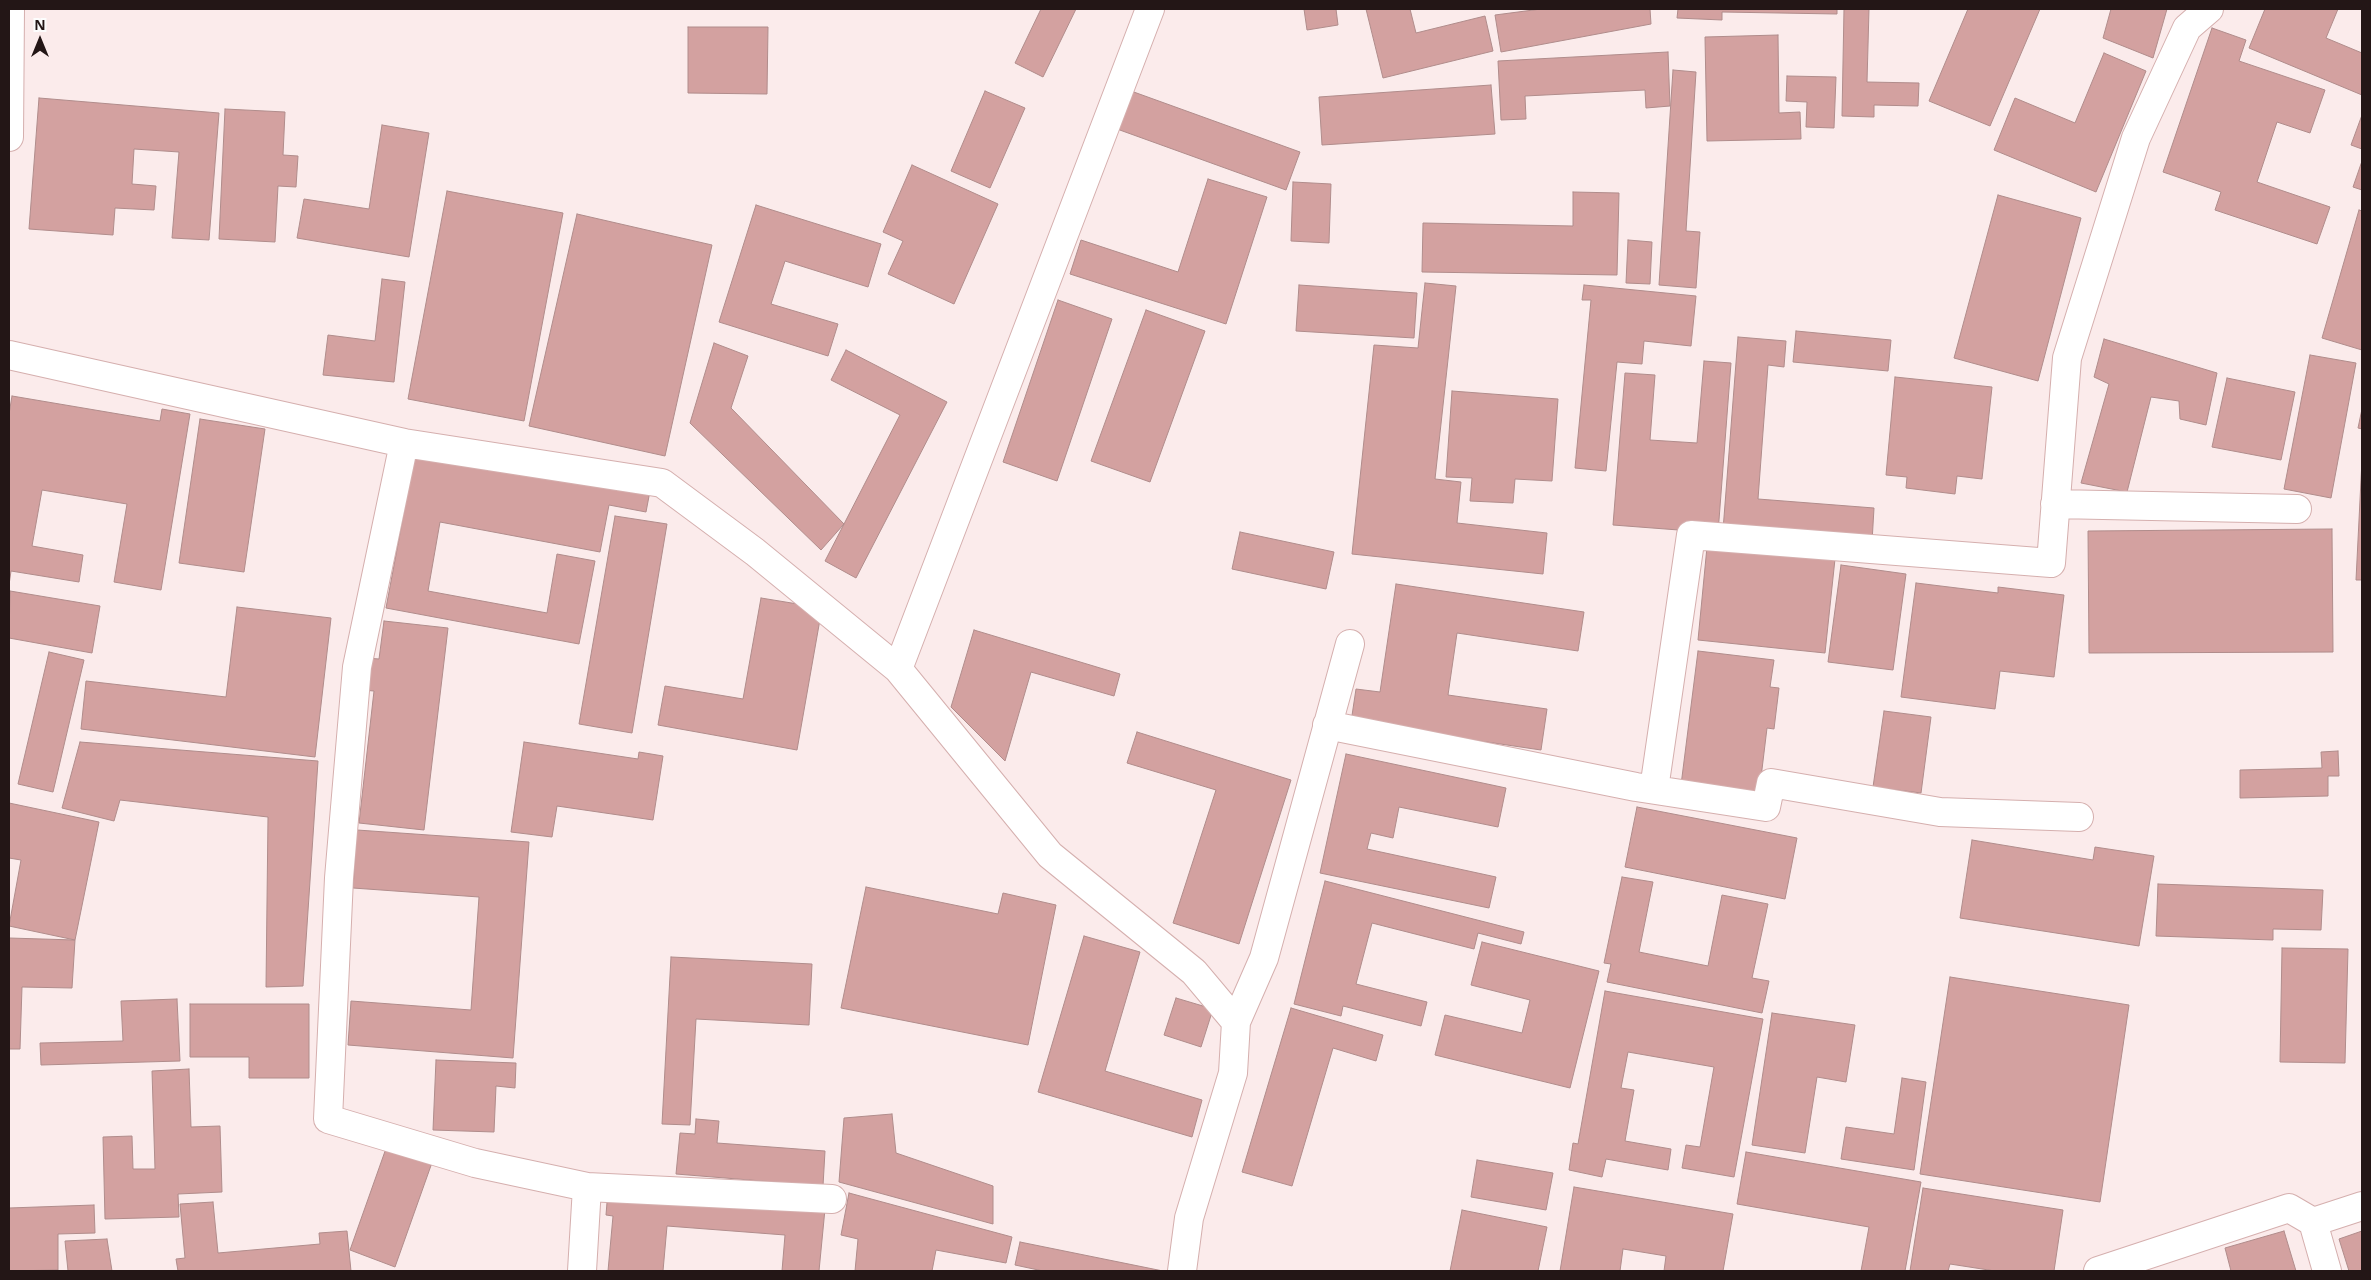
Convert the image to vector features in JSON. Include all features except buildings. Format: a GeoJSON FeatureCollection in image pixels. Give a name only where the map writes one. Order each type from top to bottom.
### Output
{"type":"FeatureCollection","features":[{"type":"Feature","properties":{"kind":"street"},"geometry":{"type":"LineString","coordinates":[[9,137],[10,9]]}},
{"type":"Feature","properties":{"kind":"street"},"geometry":{"type":"LineString","coordinates":[[898,670],[1150,9]]}},
{"type":"Feature","properties":{"kind":"street"},"geometry":{"type":"LineString","coordinates":[[1654,789],[1691,535],[2051,563],[2067,358],[2136,138],[2187,28],[2209,9]]}},
{"type":"Feature","properties":{"kind":"street"},"geometry":{"type":"LineString","coordinates":[[9,355],[404,443],[662,483],[755,552],[898,670],[1050,855],[1194,972],[1236,1022]]}},
{"type":"Feature","properties":{"kind":"street"},"geometry":{"type":"LineString","coordinates":[[404,443],[357,667],[339,878],[328,1119],[475,1163],[587,1187],[832,1199]]}},
{"type":"Feature","properties":{"kind":"street"},"geometry":{"type":"LineString","coordinates":[[2055,504],[2297,509]]}},
{"type":"Feature","properties":{"kind":"street"},"geometry":{"type":"LineString","coordinates":[[1182,1271],[1189,1218],[1233,1073],[1236,1022],[1264,958],[1350,644]]}},
{"type":"Feature","properties":{"kind":"street"},"geometry":{"type":"LineString","coordinates":[[1327,725],[1654,789],[1766,807],[1771,783],[1940,812],[2079,817]]}},
{"type":"Feature","properties":{"kind":"street"},"geometry":{"type":"LineString","coordinates":[[582,1271],[587,1187]]}},
{"type":"Feature","properties":{"kind":"street"},"geometry":{"type":"LineString","coordinates":[[2313,1222],[2362,1206]]}},
{"type":"Feature","properties":{"kind":"street"},"geometry":{"type":"LineString","coordinates":[[2098,1271],[2288,1208],[2313,1222],[2327,1271]]}}]}
